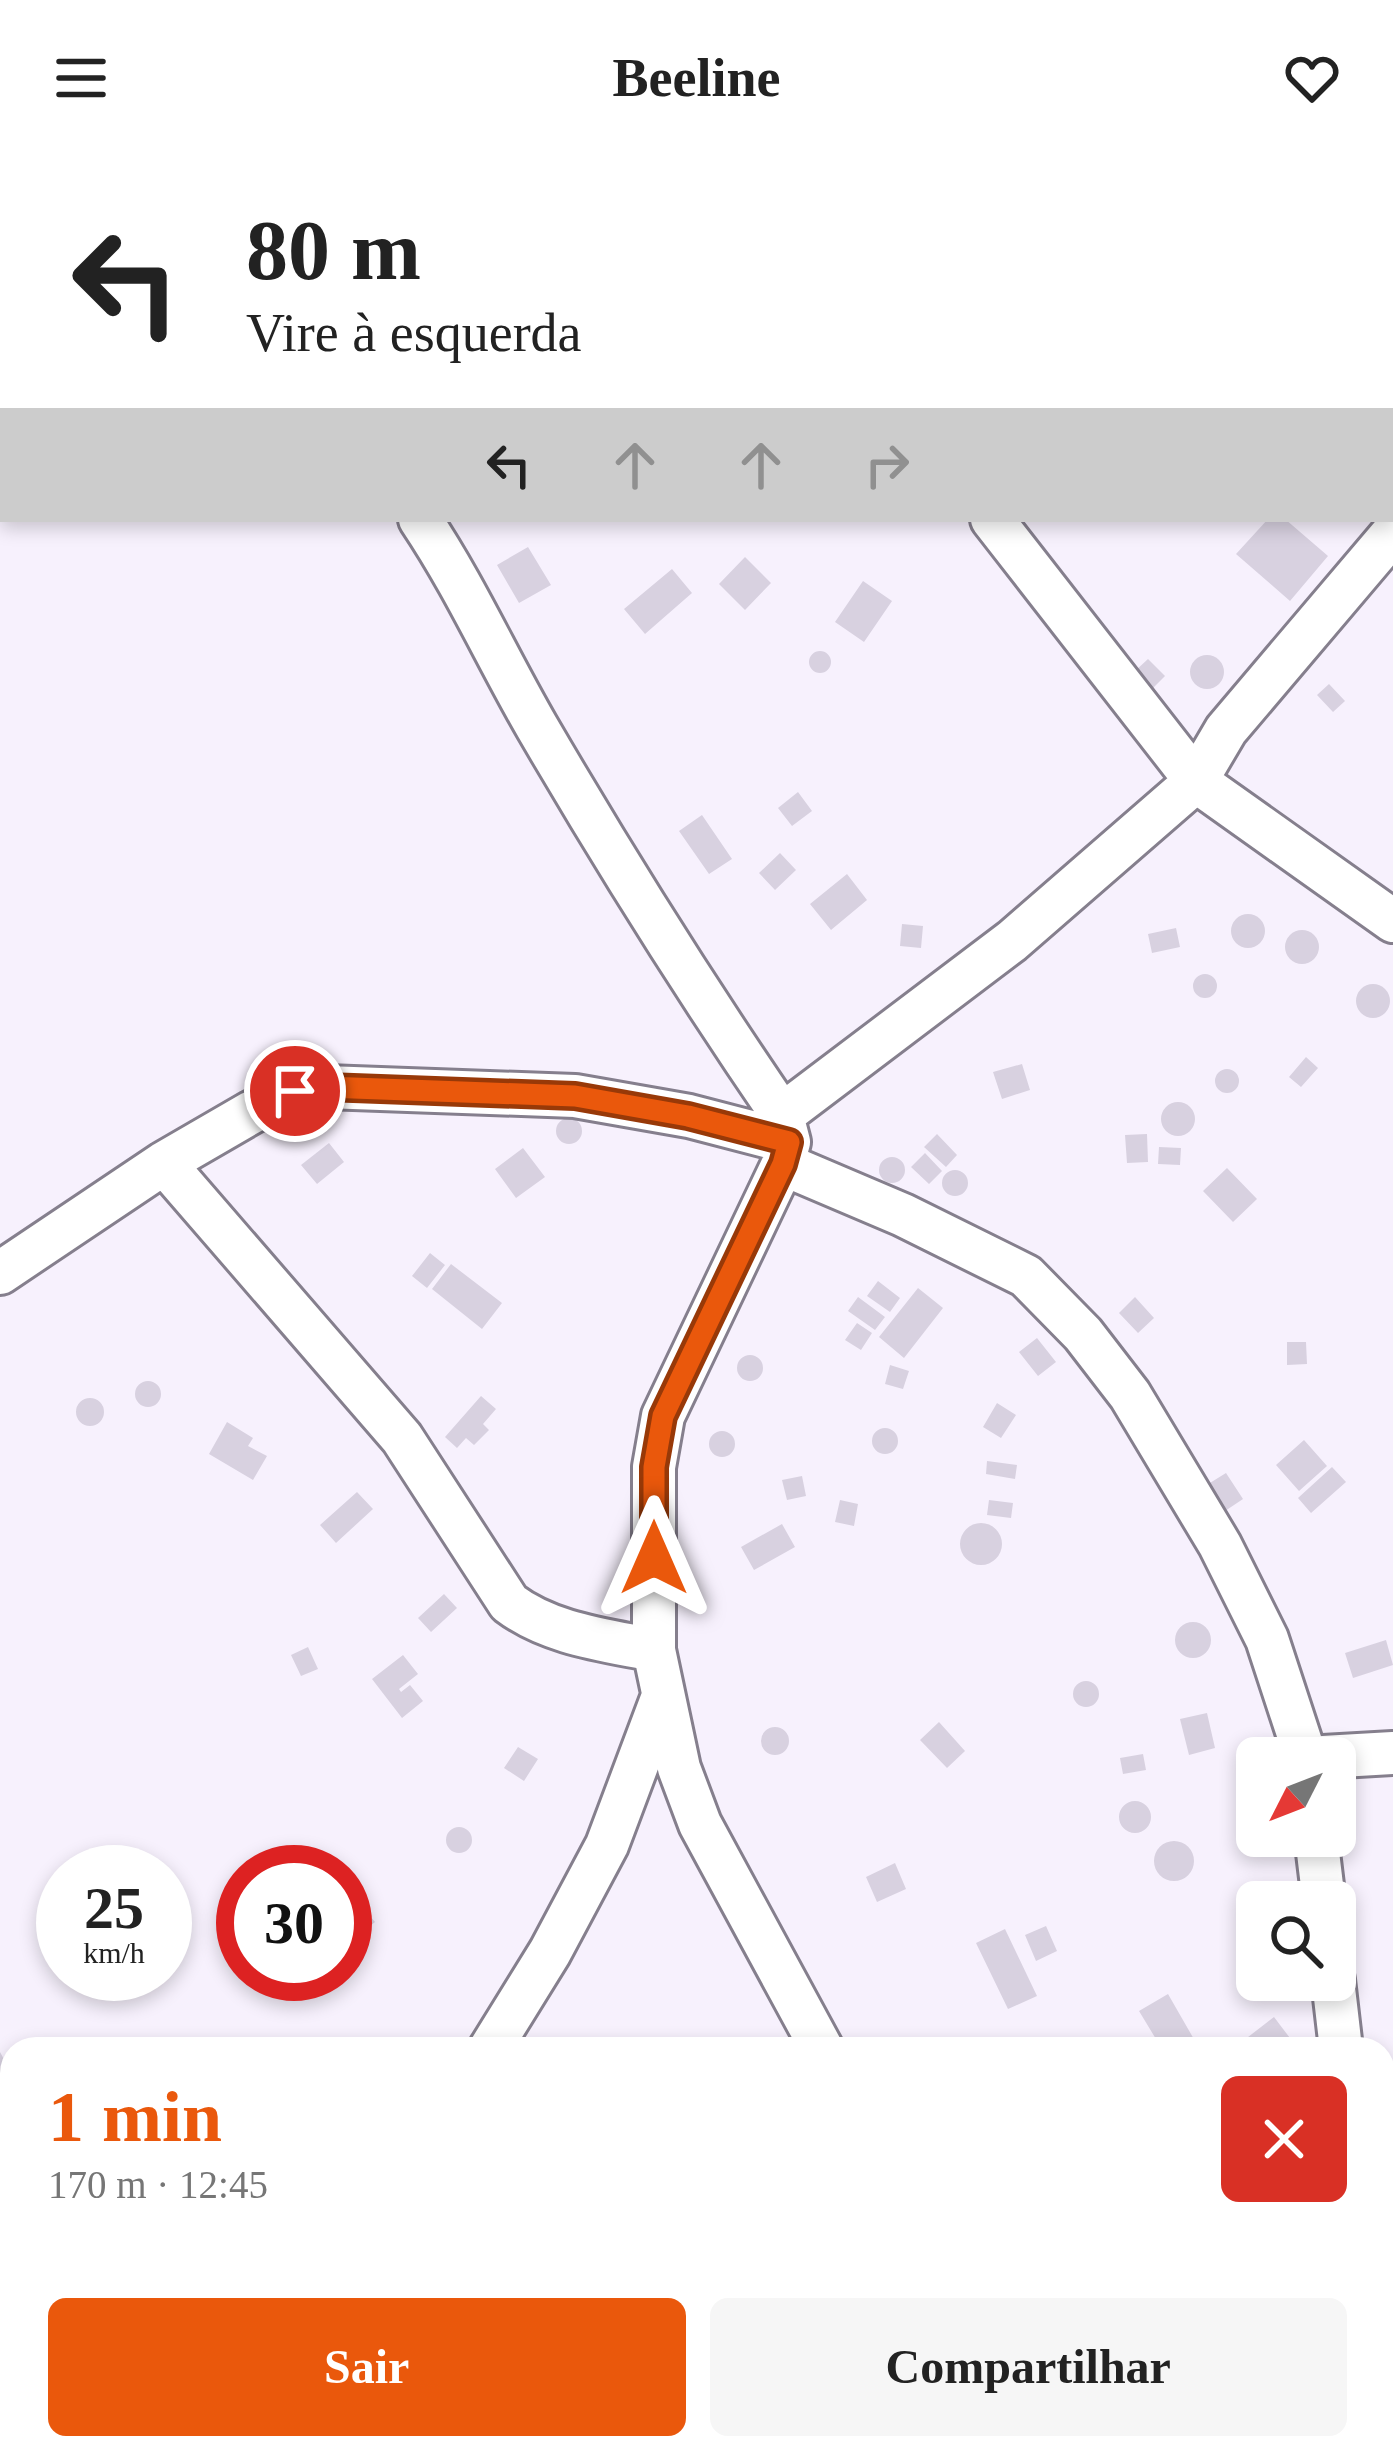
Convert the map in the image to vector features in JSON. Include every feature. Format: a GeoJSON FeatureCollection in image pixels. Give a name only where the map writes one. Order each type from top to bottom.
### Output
{"type":"FeatureCollection","features":[{"type":"Feature","properties":{"kind":"street"},"geometry":{"type":"LineString","coordinates":[[422,522],[455,571],[525,706],[614,860],[784,1140]]}},
{"type":"Feature","properties":{"kind":"street"},"geometry":{"type":"LineString","coordinates":[[994,522],[1196,781],[1393,921]]}},
{"type":"Feature","properties":{"kind":"street"},"geometry":{"type":"LineString","coordinates":[[815,2037],[700,1824],[679,1768],[654,1650],[654,1467],[663,1416],[784,1140],[1196,781],[1226,730],[1393,532]]}},
{"type":"Feature","properties":{"kind":"street"},"geometry":{"type":"LineString","coordinates":[[0,1273],[164,1163],[295,1091],[326,1087],[575,1096],[688,1116],[784,1140],[903,1215],[1026,1276],[1083,1334],[1130,1395],[1220,1545],[1267,1640],[1306,1758],[1393,1753]]}},
{"type":"Feature","properties":{"kind":"street"},"geometry":{"type":"LineString","coordinates":[[164,1163],[402,1438],[509,1604],[527,1617],[582,1636],[654,1650]]}},
{"type":"Feature","properties":{"kind":"street"},"geometry":{"type":"LineString","coordinates":[[497,2037],[608,1845],[663,1695]]}},
{"type":"Feature","properties":{"kind":"street"},"geometry":{"type":"LineString","coordinates":[[1335,2001],[1340,2037]]}},
{"type":"Feature","properties":{"kind":"building"},"geometry":{"type":"Polygon","coordinates":[[[1265,522],[1288,522],[1328,556],[1290,601],[1236,554],[1265,522]]]}},
{"type":"Feature","properties":{"kind":"building"},"geometry":{"type":"Polygon","coordinates":[[[528,547],[551,585],[519,603],[497,565],[528,547]]]}},
{"type":"Feature","properties":{"kind":"building"},"geometry":{"type":"Polygon","coordinates":[[[745,557],[771,583],[745,610],[719,584],[745,557]]]}},
{"type":"Feature","properties":{"kind":"building"},"geometry":{"type":"Polygon","coordinates":[[[672,569],[692,593],[645,634],[624,609],[672,569]]]}},
{"type":"Feature","properties":{"kind":"building"},"geometry":{"type":"Polygon","coordinates":[[[863,581],[892,601],[864,642],[835,622],[863,581]]]}},
{"type":"Feature","properties":{"kind":"building"},"geometry":{"type":"Polygon","coordinates":[[[820,651],[831,662],[820,673],[809,662],[820,651]]]}},
{"type":"Feature","properties":{"kind":"building"},"geometry":{"type":"Polygon","coordinates":[[[1207,655],[1219,660],[1224,672],[1219,684],[1207,689],[1195,684],[1190,672],[1195,660],[1207,655]]]}},
{"type":"Feature","properties":{"kind":"building"},"geometry":{"type":"Polygon","coordinates":[[[1148,659],[1165,676],[1151,690],[1134,672],[1148,659]]]}},
{"type":"Feature","properties":{"kind":"building"},"geometry":{"type":"Polygon","coordinates":[[[1329,684],[1345,701],[1333,712],[1317,695],[1329,684]]]}},
{"type":"Feature","properties":{"kind":"building"},"geometry":{"type":"Polygon","coordinates":[[[798,792],[812,811],[792,826],[778,808],[798,792]]]}},
{"type":"Feature","properties":{"kind":"building"},"geometry":{"type":"Polygon","coordinates":[[[702,815],[732,859],[709,874],[679,831],[702,815]]]}},
{"type":"Feature","properties":{"kind":"building"},"geometry":{"type":"Polygon","coordinates":[[[780,853],[796,870],[775,890],[759,873],[780,853]]]}},
{"type":"Feature","properties":{"kind":"building"},"geometry":{"type":"Polygon","coordinates":[[[847,874],[867,900],[831,930],[810,904],[847,874]]]}},
{"type":"Feature","properties":{"kind":"building"},"geometry":{"type":"Polygon","coordinates":[[[1248,914],[1260,919],[1265,931],[1260,943],[1248,948],[1236,943],[1231,931],[1236,919],[1248,914]]]}},
{"type":"Feature","properties":{"kind":"building"},"geometry":{"type":"Polygon","coordinates":[[[902,924],[923,926],[921,948],[900,946],[902,924]]]}},
{"type":"Feature","properties":{"kind":"building"},"geometry":{"type":"Polygon","coordinates":[[[1176,928],[1180,947],[1152,953],[1148,934],[1176,928]]]}},
{"type":"Feature","properties":{"kind":"building"},"geometry":{"type":"Polygon","coordinates":[[[1302,930],[1314,935],[1319,947],[1314,959],[1302,964],[1290,959],[1285,947],[1290,935],[1302,930]]]}},
{"type":"Feature","properties":{"kind":"building"},"geometry":{"type":"Polygon","coordinates":[[[1205,974],[1217,986],[1205,998],[1193,986],[1205,974]]]}},
{"type":"Feature","properties":{"kind":"building"},"geometry":{"type":"Polygon","coordinates":[[[1373,984],[1385,989],[1390,1001],[1385,1013],[1373,1018],[1361,1013],[1356,1001],[1361,989],[1373,984]]]}},
{"type":"Feature","properties":{"kind":"building"},"geometry":{"type":"Polygon","coordinates":[[[1306,1057],[1318,1068],[1301,1087],[1289,1077],[1306,1057]]]}},
{"type":"Feature","properties":{"kind":"building"},"geometry":{"type":"Polygon","coordinates":[[[1022,1064],[1030,1090],[1002,1099],[993,1072],[1022,1064]]]}},
{"type":"Feature","properties":{"kind":"building"},"geometry":{"type":"Polygon","coordinates":[[[1222,1069],[1232,1069],[1239,1081],[1232,1093],[1222,1093],[1215,1086],[1215,1076],[1222,1069]]]}},
{"type":"Feature","properties":{"kind":"building"},"geometry":{"type":"Polygon","coordinates":[[[1178,1102],[1190,1107],[1195,1119],[1190,1131],[1178,1136],[1166,1131],[1161,1119],[1166,1107],[1178,1102]]]}},
{"type":"Feature","properties":{"kind":"building"},"geometry":{"type":"Polygon","coordinates":[[[569,1118],[582,1131],[569,1144],[556,1131],[569,1118]]]}},
{"type":"Feature","properties":{"kind":"building"},"geometry":{"type":"Polygon","coordinates":[[[937,1134],[957,1155],[946,1167],[924,1147],[937,1134]]]}},
{"type":"Feature","properties":{"kind":"building"},"geometry":{"type":"Polygon","coordinates":[[[1147,1134],[1148,1162],[1127,1163],[1125,1135],[1147,1134]]]}},
{"type":"Feature","properties":{"kind":"building"},"geometry":{"type":"Polygon","coordinates":[[[329,1143],[344,1162],[317,1184],[301,1165],[329,1143]]]}},
{"type":"Feature","properties":{"kind":"building"},"geometry":{"type":"Polygon","coordinates":[[[1159,1147],[1181,1148],[1180,1165],[1158,1164],[1159,1147]]]}},
{"type":"Feature","properties":{"kind":"building"},"geometry":{"type":"Polygon","coordinates":[[[523,1148],[545,1177],[516,1198],[495,1169],[523,1148]]]}},
{"type":"Feature","properties":{"kind":"building"},"geometry":{"type":"Polygon","coordinates":[[[925,1153],[942,1171],[929,1184],[911,1167],[925,1153]]]}},
{"type":"Feature","properties":{"kind":"building"},"geometry":{"type":"Polygon","coordinates":[[[892,1157],[905,1170],[892,1183],[879,1170],[892,1157]]]}},
{"type":"Feature","properties":{"kind":"building"},"geometry":{"type":"Polygon","coordinates":[[[1227,1168],[1257,1199],[1233,1222],[1203,1191],[1227,1168]]]}},
{"type":"Feature","properties":{"kind":"building"},"geometry":{"type":"Polygon","coordinates":[[[955,1170],[968,1183],[955,1196],[942,1183],[955,1170]]]}},
{"type":"Feature","properties":{"kind":"building"},"geometry":{"type":"Polygon","coordinates":[[[430,1253],[445,1265],[427,1288],[412,1276],[430,1253]]]}},
{"type":"Feature","properties":{"kind":"building"},"geometry":{"type":"Polygon","coordinates":[[[451,1264],[502,1303],[482,1329],[432,1289],[451,1264]]]}},
{"type":"Feature","properties":{"kind":"building"},"geometry":{"type":"Polygon","coordinates":[[[878,1281],[900,1298],[890,1312],[867,1296],[878,1281]]]}},
{"type":"Feature","properties":{"kind":"building"},"geometry":{"type":"Polygon","coordinates":[[[918,1288],[943,1308],[904,1358],[879,1337],[918,1288]]]}},
{"type":"Feature","properties":{"kind":"building"},"geometry":{"type":"Polygon","coordinates":[[[858,1297],[885,1317],[875,1330],[848,1311],[858,1297]]]}},
{"type":"Feature","properties":{"kind":"building"},"geometry":{"type":"Polygon","coordinates":[[[1135,1297],[1154,1318],[1138,1333],[1119,1313],[1135,1297]]]}},
{"type":"Feature","properties":{"kind":"building"},"geometry":{"type":"Polygon","coordinates":[[[857,1323],[872,1333],[861,1350],[845,1340],[857,1323]]]}},
{"type":"Feature","properties":{"kind":"building"},"geometry":{"type":"Polygon","coordinates":[[[1037,1338],[1056,1362],[1038,1376],[1019,1352],[1037,1338]]]}},
{"type":"Feature","properties":{"kind":"building"},"geometry":{"type":"Polygon","coordinates":[[[1287,1342],[1306,1342],[1307,1364],[1287,1365],[1287,1342]]]}},
{"type":"Feature","properties":{"kind":"building"},"geometry":{"type":"Polygon","coordinates":[[[750,1355],[763,1368],[750,1381],[737,1368],[750,1355]]]}},
{"type":"Feature","properties":{"kind":"building"},"geometry":{"type":"Polygon","coordinates":[[[890,1365],[909,1371],[903,1389],[885,1384],[890,1365]]]}},
{"type":"Feature","properties":{"kind":"building"},"geometry":{"type":"Polygon","coordinates":[[[148,1381],[161,1394],[148,1407],[135,1394],[148,1381]]]}},
{"type":"Feature","properties":{"kind":"building"},"geometry":{"type":"Polygon","coordinates":[[[481,1396],[496,1409],[483,1424],[489,1430],[474,1445],[466,1438],[457,1448],[445,1437],[481,1396]]]}},
{"type":"Feature","properties":{"kind":"building"},"geometry":{"type":"Polygon","coordinates":[[[90,1398],[100,1402],[104,1412],[100,1422],[90,1426],[80,1422],[76,1412],[80,1402],[90,1398]]]}},
{"type":"Feature","properties":{"kind":"building"},"geometry":{"type":"Polygon","coordinates":[[[997,1403],[1016,1415],[1001,1438],[983,1427],[997,1403]]]}},
{"type":"Feature","properties":{"kind":"building"},"geometry":{"type":"Polygon","coordinates":[[[227,1422],[253,1438],[248,1446],[267,1456],[253,1480],[209,1454],[227,1422]]]}},
{"type":"Feature","properties":{"kind":"building"},"geometry":{"type":"Polygon","coordinates":[[[885,1428],[898,1441],[885,1454],[872,1441],[885,1428]]]}},
{"type":"Feature","properties":{"kind":"building"},"geometry":{"type":"Polygon","coordinates":[[[722,1431],[735,1444],[722,1457],[709,1444],[722,1431]]]}},
{"type":"Feature","properties":{"kind":"building"},"geometry":{"type":"Polygon","coordinates":[[[1304,1440],[1327,1466],[1299,1491],[1276,1465],[1304,1440]]]}},
{"type":"Feature","properties":{"kind":"building"},"geometry":{"type":"Polygon","coordinates":[[[987,1461],[1017,1465],[1015,1479],[986,1474],[987,1461]]]}},
{"type":"Feature","properties":{"kind":"building"},"geometry":{"type":"Polygon","coordinates":[[[1332,1467],[1346,1482],[1311,1513],[1298,1498],[1332,1467]]]}},
{"type":"Feature","properties":{"kind":"building"},"geometry":{"type":"Polygon","coordinates":[[[1226,1473],[1243,1499],[1222,1513],[1205,1486],[1226,1473]]]}},
{"type":"Feature","properties":{"kind":"building"},"geometry":{"type":"Polygon","coordinates":[[[802,1476],[806,1496],[787,1500],[782,1480],[802,1476]]]}},
{"type":"Feature","properties":{"kind":"building"},"geometry":{"type":"Polygon","coordinates":[[[357,1492],[373,1509],[336,1543],[320,1525],[357,1492]]]}},
{"type":"Feature","properties":{"kind":"building"},"geometry":{"type":"Polygon","coordinates":[[[840,1500],[858,1504],[854,1526],[835,1522],[840,1500]]]}},
{"type":"Feature","properties":{"kind":"building"},"geometry":{"type":"Polygon","coordinates":[[[989,1500],[1013,1503],[1011,1518],[987,1515],[989,1500]]]}},
{"type":"Feature","properties":{"kind":"building"},"geometry":{"type":"Polygon","coordinates":[[[981,1523],[996,1529],[1002,1544],[996,1559],[981,1565],[966,1559],[960,1544],[966,1529],[981,1523]]]}},
{"type":"Feature","properties":{"kind":"building"},"geometry":{"type":"Polygon","coordinates":[[[782,1524],[795,1547],[754,1570],[741,1547],[782,1524]]]}},
{"type":"Feature","properties":{"kind":"building"},"geometry":{"type":"Polygon","coordinates":[[[444,1594],[457,1608],[431,1632],[418,1618],[444,1594]]]}},
{"type":"Feature","properties":{"kind":"building"},"geometry":{"type":"Polygon","coordinates":[[[1193,1622],[1206,1627],[1211,1640],[1206,1653],[1193,1658],[1180,1653],[1175,1640],[1180,1627],[1193,1622]]]}},
{"type":"Feature","properties":{"kind":"building"},"geometry":{"type":"Polygon","coordinates":[[[1386,1640],[1393,1665],[1353,1678],[1345,1653],[1386,1640]]]}},
{"type":"Feature","properties":{"kind":"building"},"geometry":{"type":"Polygon","coordinates":[[[308,1647],[318,1669],[301,1676],[291,1655],[308,1647]]]}},
{"type":"Feature","properties":{"kind":"building"},"geometry":{"type":"Polygon","coordinates":[[[403,1655],[418,1674],[399,1689],[410,1685],[423,1701],[402,1718],[372,1679],[403,1655]]]}},
{"type":"Feature","properties":{"kind":"building"},"geometry":{"type":"Polygon","coordinates":[[[1086,1681],[1099,1694],[1086,1707],[1073,1694],[1086,1681]]]}},
{"type":"Feature","properties":{"kind":"building"},"geometry":{"type":"Polygon","coordinates":[[[1207,1713],[1215,1748],[1189,1755],[1180,1719],[1207,1713]]]}},
{"type":"Feature","properties":{"kind":"building"},"geometry":{"type":"Polygon","coordinates":[[[939,1722],[965,1751],[947,1768],[920,1740],[939,1722]]]}},
{"type":"Feature","properties":{"kind":"building"},"geometry":{"type":"Polygon","coordinates":[[[775,1727],[785,1731],[789,1741],[785,1751],[775,1755],[765,1751],[761,1741],[765,1731],[775,1727]]]}},
{"type":"Feature","properties":{"kind":"building"},"geometry":{"type":"Polygon","coordinates":[[[518,1747],[538,1759],[524,1781],[504,1768],[518,1747]]]}},
{"type":"Feature","properties":{"kind":"building"},"geometry":{"type":"Polygon","coordinates":[[[1143,1754],[1146,1770],[1123,1774],[1120,1758],[1143,1754]]]}},
{"type":"Feature","properties":{"kind":"building"},"geometry":{"type":"Polygon","coordinates":[[[1135,1801],[1146,1806],[1151,1817],[1146,1828],[1135,1833],[1124,1828],[1119,1817],[1124,1806],[1135,1801]]]}},
{"type":"Feature","properties":{"kind":"building"},"geometry":{"type":"Polygon","coordinates":[[[459,1827],[472,1840],[459,1853],[446,1840],[459,1827]]]}},
{"type":"Feature","properties":{"kind":"building"},"geometry":{"type":"Polygon","coordinates":[[[1174,1841],[1188,1847],[1194,1861],[1188,1875],[1174,1881],[1160,1875],[1154,1861],[1160,1847],[1174,1841]]]}},
{"type":"Feature","properties":{"kind":"building"},"geometry":{"type":"Polygon","coordinates":[[[895,1863],[906,1889],[877,1902],[866,1877],[895,1863]]]}},
{"type":"Feature","properties":{"kind":"building"},"geometry":{"type":"Polygon","coordinates":[[[1046,1926],[1057,1951],[1036,1961],[1025,1935],[1046,1926]]]}},
{"type":"Feature","properties":{"kind":"building"},"geometry":{"type":"Polygon","coordinates":[[[1005,1929],[1037,1996],[1008,2009],[976,1943],[1005,1929]]]}},
{"type":"Feature","properties":{"kind":"building"},"geometry":{"type":"Polygon","coordinates":[[[1168,1994],[1193,2037],[1155,2037],[1139,2011],[1168,1994]]]}},
{"type":"Feature","properties":{"kind":"building"},"geometry":{"type":"Polygon","coordinates":[[[1274,2017],[1289,2037],[1248,2037],[1274,2017]]]}},
{"type":"Feature","properties":{"kind":"route"},"geometry":{"type":"LineString","coordinates":[[295,1091],[326,1087],[575,1096],[688,1116],[789,1142],[783,1164],[663,1416],[654,1467],[654,1558]]}}]}
